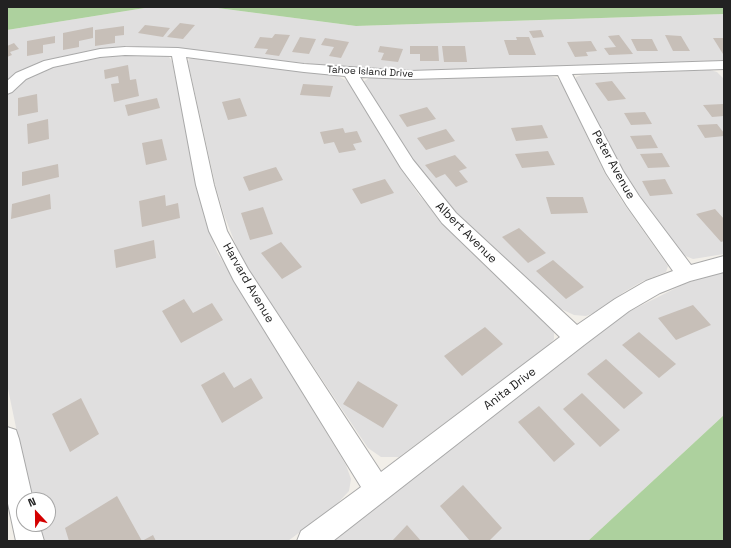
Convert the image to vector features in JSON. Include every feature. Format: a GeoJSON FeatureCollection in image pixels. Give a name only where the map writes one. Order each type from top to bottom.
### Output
{"type":"FeatureCollection","features":[{"type":"Feature","properties":{"kind":"street","name":"Tahoe Island Drive"},"geometry":{"type":"LineString","coordinates":[[7,88],[21,76],[49,64],[100,53],[125,51],[178,52],[350,72],[410,75],[723,66]]}},
{"type":"Feature","properties":{"kind":"street","name":"Harvard Avenue"},"geometry":{"type":"LineString","coordinates":[[178,52],[205,185],[218,231],[241,275],[378,490]]}},
{"type":"Feature","properties":{"kind":"street","name":"Peter Avenue"},"geometry":{"type":"LineString","coordinates":[[563,70],[615,173],[633,201],[687,274]]}},
{"type":"Feature","properties":{"kind":"street","name":"Albert Avenue"},"geometry":{"type":"LineString","coordinates":[[350,72],[407,164],[449,218],[576,338]]}},
{"type":"Feature","properties":{"kind":"street","name":"Anita Drive"},"geometry":{"type":"LineString","coordinates":[[311,541],[576,338],[622,305],[653,287],[687,274],[724,264]]}},
{"type":"Feature","properties":{"kind":"street"},"geometry":{"type":"LineString","coordinates":[[7,439],[19,492]]}},
{"type":"Feature","properties":{"kind":"shaded area"},"geometry":{"type":"Polygon","coordinates":[[[151,7],[210,7],[356,26],[724,14],[724,61],[454,70],[368,70],[165,48],[99,51],[7,83],[7,30],[151,7]]]}},
{"type":"Feature","properties":{"kind":"shaded area"},"geometry":{"type":"Polygon","coordinates":[[[124,54],[160,55],[169,57],[172,61],[199,195],[205,220],[217,252],[346,465],[351,479],[349,491],[335,506],[288,541],[44,541],[41,532],[56,532],[56,492],[29,492],[7,384],[7,95],[15,85],[31,74],[95,56],[124,54]]]}},
{"type":"Feature","properties":{"kind":"shaded area"},"geometry":{"type":"Polygon","coordinates":[[[194,58],[336,75],[349,82],[400,167],[419,195],[446,225],[552,327],[554,339],[548,346],[399,457],[381,457],[368,448],[250,272],[237,248],[224,215],[216,188],[188,62],[189,59],[194,58]]]}},
{"type":"Feature","properties":{"kind":"shaded area"},"geometry":{"type":"Polygon","coordinates":[[[710,70],[717,72],[724,79],[724,254],[693,259],[683,255],[637,195],[622,170],[576,81],[576,77],[582,75],[710,70]]]}},
{"type":"Feature","properties":{"kind":"shaded area"},"geometry":{"type":"Polygon","coordinates":[[[546,75],[557,78],[562,84],[604,172],[622,201],[668,266],[666,272],[643,281],[624,292],[599,311],[586,316],[574,315],[559,308],[474,231],[443,200],[422,175],[363,82],[369,78],[546,75]]]}},
{"type":"Feature","properties":{"kind":"shaded area"},"geometry":{"type":"Polygon","coordinates":[[[724,271],[724,415],[588,541],[333,541],[577,348],[630,311],[684,284],[724,271]]]}},
{"type":"Feature","properties":{"kind":"green space"},"geometry":{"type":"Polygon","coordinates":[[[7,7],[151,7],[7,30],[7,7]]]}},
{"type":"Feature","properties":{"kind":"green space"},"geometry":{"type":"Polygon","coordinates":[[[210,7],[724,7],[724,14],[356,26],[210,7]]]}},
{"type":"Feature","properties":{"kind":"green space"},"geometry":{"type":"Polygon","coordinates":[[[724,415],[724,541],[588,541],[724,415]]]}},
{"type":"Feature","properties":{"kind":"building"},"geometry":{"type":"Polygon","coordinates":[[[180,23],[195,25],[183,39],[167,37],[180,23]]]}},
{"type":"Feature","properties":{"kind":"building"},"geometry":{"type":"Polygon","coordinates":[[[145,25],[170,28],[163,37],[138,33],[145,25]]]}},
{"type":"Feature","properties":{"kind":"building"},"geometry":{"type":"Polygon","coordinates":[[[124,26],[124,35],[115,36],[115,43],[95,46],[95,30],[124,26]]]}},
{"type":"Feature","properties":{"kind":"building"},"geometry":{"type":"Polygon","coordinates":[[[93,27],[93,38],[79,41],[79,47],[63,50],[63,33],[93,27]]]}},
{"type":"Feature","properties":{"kind":"building"},"geometry":{"type":"Polygon","coordinates":[[[541,30],[544,37],[533,38],[529,31],[541,30]]]}},
{"type":"Feature","properties":{"kind":"building"},"geometry":{"type":"Polygon","coordinates":[[[275,34],[290,35],[279,56],[265,54],[268,49],[254,48],[260,37],[272,38],[275,34]]]}},
{"type":"Feature","properties":{"kind":"building"},"geometry":{"type":"Polygon","coordinates":[[[619,35],[633,54],[609,55],[604,48],[616,47],[608,36],[619,35]]]}},
{"type":"Feature","properties":{"kind":"building"},"geometry":{"type":"Polygon","coordinates":[[[665,35],[681,36],[690,51],[673,51],[665,35]]]}},
{"type":"Feature","properties":{"kind":"building"},"geometry":{"type":"Polygon","coordinates":[[[55,36],[55,43],[43,45],[43,53],[27,56],[27,41],[55,36]]]}},
{"type":"Feature","properties":{"kind":"building"},"geometry":{"type":"Polygon","coordinates":[[[300,37],[316,39],[309,54],[292,52],[300,37]]]}},
{"type":"Feature","properties":{"kind":"building"},"geometry":{"type":"Polygon","coordinates":[[[516,37],[529,37],[536,55],[509,55],[504,40],[517,40],[516,37]]]}},
{"type":"Feature","properties":{"kind":"building"},"geometry":{"type":"Polygon","coordinates":[[[325,38],[349,42],[341,58],[329,56],[334,47],[321,45],[325,38]]]}},
{"type":"Feature","properties":{"kind":"building"},"geometry":{"type":"Polygon","coordinates":[[[713,38],[724,38],[724,54],[723,54],[713,38]]]}},
{"type":"Feature","properties":{"kind":"building"},"geometry":{"type":"Polygon","coordinates":[[[631,39],[652,39],[658,51],[637,51],[631,39]]]}},
{"type":"Feature","properties":{"kind":"building"},"geometry":{"type":"Polygon","coordinates":[[[591,41],[597,51],[586,52],[588,56],[575,57],[567,42],[591,41]]]}},
{"type":"Feature","properties":{"kind":"building"},"geometry":{"type":"Polygon","coordinates":[[[14,43],[19,49],[10,52],[12,55],[7,57],[7,46],[14,43]]]}},
{"type":"Feature","properties":{"kind":"building"},"geometry":{"type":"Polygon","coordinates":[[[380,46],[403,49],[398,62],[381,60],[384,53],[378,52],[380,46]]]}},
{"type":"Feature","properties":{"kind":"building"},"geometry":{"type":"Polygon","coordinates":[[[410,46],[438,46],[439,61],[420,61],[420,54],[410,54],[410,46]]]}},
{"type":"Feature","properties":{"kind":"building"},"geometry":{"type":"Polygon","coordinates":[[[442,46],[465,46],[467,62],[444,62],[442,46]]]}},
{"type":"Feature","properties":{"kind":"building"},"geometry":{"type":"Polygon","coordinates":[[[128,65],[130,80],[136,79],[139,96],[114,102],[111,84],[119,83],[118,76],[105,79],[104,70],[128,65]]]}},
{"type":"Feature","properties":{"kind":"building"},"geometry":{"type":"Polygon","coordinates":[[[612,81],[626,99],[608,101],[595,83],[612,81]]]}},
{"type":"Feature","properties":{"kind":"building"},"geometry":{"type":"Polygon","coordinates":[[[303,84],[333,86],[330,97],[300,95],[303,84]]]}},
{"type":"Feature","properties":{"kind":"building"},"geometry":{"type":"Polygon","coordinates":[[[37,94],[38,112],[18,116],[18,98],[37,94]]]}},
{"type":"Feature","properties":{"kind":"building"},"geometry":{"type":"Polygon","coordinates":[[[157,98],[160,108],[128,116],[125,105],[157,98]]]}},
{"type":"Feature","properties":{"kind":"building"},"geometry":{"type":"Polygon","coordinates":[[[240,98],[247,116],[228,120],[222,102],[240,98]]]}},
{"type":"Feature","properties":{"kind":"building"},"geometry":{"type":"Polygon","coordinates":[[[723,104],[724,116],[712,117],[703,105],[723,104]]]}},
{"type":"Feature","properties":{"kind":"building"},"geometry":{"type":"Polygon","coordinates":[[[427,107],[436,119],[407,127],[399,115],[427,107]]]}},
{"type":"Feature","properties":{"kind":"building"},"geometry":{"type":"Polygon","coordinates":[[[645,112],[652,124],[631,125],[624,113],[645,112]]]}},
{"type":"Feature","properties":{"kind":"building"},"geometry":{"type":"Polygon","coordinates":[[[48,119],[49,139],[28,144],[27,124],[48,119]]]}},
{"type":"Feature","properties":{"kind":"building"},"geometry":{"type":"Polygon","coordinates":[[[717,124],[724,133],[724,136],[705,138],[697,125],[717,124]]]}},
{"type":"Feature","properties":{"kind":"building"},"geometry":{"type":"Polygon","coordinates":[[[542,125],[548,138],[516,141],[511,128],[542,125]]]}},
{"type":"Feature","properties":{"kind":"building"},"geometry":{"type":"Polygon","coordinates":[[[343,128],[345,133],[357,131],[362,142],[353,144],[356,150],[339,153],[334,142],[324,144],[320,132],[343,128]]]}},
{"type":"Feature","properties":{"kind":"building"},"geometry":{"type":"Polygon","coordinates":[[[446,129],[455,141],[426,150],[417,138],[446,129]]]}},
{"type":"Feature","properties":{"kind":"building"},"geometry":{"type":"Polygon","coordinates":[[[651,135],[658,148],[637,149],[630,136],[651,135]]]}},
{"type":"Feature","properties":{"kind":"building"},"geometry":{"type":"Polygon","coordinates":[[[162,139],[167,160],[146,165],[142,143],[162,139]]]}},
{"type":"Feature","properties":{"kind":"building"},"geometry":{"type":"Polygon","coordinates":[[[548,151],[555,165],[522,168],[515,154],[548,151]]]}},
{"type":"Feature","properties":{"kind":"building"},"geometry":{"type":"Polygon","coordinates":[[[662,153],[670,167],[648,168],[640,154],[662,153]]]}},
{"type":"Feature","properties":{"kind":"building"},"geometry":{"type":"Polygon","coordinates":[[[455,155],[467,168],[459,171],[468,182],[456,187],[445,174],[436,178],[425,165],[455,155]]]}},
{"type":"Feature","properties":{"kind":"building"},"geometry":{"type":"Polygon","coordinates":[[[58,164],[59,177],[22,186],[22,172],[58,164]]]}},
{"type":"Feature","properties":{"kind":"building"},"geometry":{"type":"Polygon","coordinates":[[[276,167],[283,180],[249,191],[243,177],[276,167]]]}},
{"type":"Feature","properties":{"kind":"building"},"geometry":{"type":"Polygon","coordinates":[[[385,179],[394,193],[361,204],[352,189],[385,179]]]}},
{"type":"Feature","properties":{"kind":"building"},"geometry":{"type":"Polygon","coordinates":[[[665,179],[673,194],[650,196],[642,181],[665,179]]]}},
{"type":"Feature","properties":{"kind":"building"},"geometry":{"type":"Polygon","coordinates":[[[50,194],[51,209],[11,219],[12,204],[50,194]]]}},
{"type":"Feature","properties":{"kind":"building"},"geometry":{"type":"Polygon","coordinates":[[[165,195],[166,206],[178,203],[180,218],[142,227],[139,201],[165,195]]]}},
{"type":"Feature","properties":{"kind":"building"},"geometry":{"type":"Polygon","coordinates":[[[546,197],[583,197],[588,213],[551,214],[546,197]]]}},
{"type":"Feature","properties":{"kind":"building"},"geometry":{"type":"Polygon","coordinates":[[[263,207],[273,234],[250,240],[241,213],[263,207]]]}},
{"type":"Feature","properties":{"kind":"building"},"geometry":{"type":"Polygon","coordinates":[[[715,209],[724,219],[724,241],[721,242],[696,214],[715,209]]]}},
{"type":"Feature","properties":{"kind":"building"},"geometry":{"type":"Polygon","coordinates":[[[519,228],[546,253],[528,263],[502,237],[519,228]]]}},
{"type":"Feature","properties":{"kind":"building"},"geometry":{"type":"Polygon","coordinates":[[[154,240],[156,258],[116,268],[114,250],[154,240]]]}},
{"type":"Feature","properties":{"kind":"building"},"geometry":{"type":"Polygon","coordinates":[[[281,242],[302,267],[282,279],[261,253],[281,242]]]}},
{"type":"Feature","properties":{"kind":"building"},"geometry":{"type":"Polygon","coordinates":[[[553,260],[584,287],[566,299],[536,271],[553,260]]]}},
{"type":"Feature","properties":{"kind":"building"},"geometry":{"type":"Polygon","coordinates":[[[184,299],[193,313],[212,303],[223,320],[181,343],[162,311],[184,299]]]}},
{"type":"Feature","properties":{"kind":"building"},"geometry":{"type":"Polygon","coordinates":[[[693,305],[711,325],[676,340],[658,318],[693,305]]]}},
{"type":"Feature","properties":{"kind":"building"},"geometry":{"type":"Polygon","coordinates":[[[485,327],[503,344],[462,376],[444,356],[485,327]]]}},
{"type":"Feature","properties":{"kind":"building"},"geometry":{"type":"Polygon","coordinates":[[[639,332],[676,364],[659,378],[622,345],[639,332]]]}},
{"type":"Feature","properties":{"kind":"building"},"geometry":{"type":"Polygon","coordinates":[[[606,359],[643,393],[624,409],[587,374],[606,359]]]}},
{"type":"Feature","properties":{"kind":"building"},"geometry":{"type":"Polygon","coordinates":[[[224,372],[234,388],[251,378],[263,398],[222,423],[201,385],[224,372]]]}},
{"type":"Feature","properties":{"kind":"building"},"geometry":{"type":"Polygon","coordinates":[[[358,381],[398,405],[383,428],[343,404],[358,381]]]}},
{"type":"Feature","properties":{"kind":"building"},"geometry":{"type":"Polygon","coordinates":[[[582,393],[620,430],[600,447],[563,409],[582,393]]]}},
{"type":"Feature","properties":{"kind":"building"},"geometry":{"type":"Polygon","coordinates":[[[81,398],[99,434],[70,452],[52,414],[81,398]]]}},
{"type":"Feature","properties":{"kind":"building"},"geometry":{"type":"Polygon","coordinates":[[[539,406],[575,444],[554,462],[518,422],[539,406]]]}},
{"type":"Feature","properties":{"kind":"building"},"geometry":{"type":"Polygon","coordinates":[[[463,485],[502,528],[489,541],[470,541],[440,506],[463,485]]]}},
{"type":"Feature","properties":{"kind":"building"},"geometry":{"type":"Polygon","coordinates":[[[117,496],[142,541],[69,541],[65,528],[117,496]]]}},
{"type":"Feature","properties":{"kind":"building"},"geometry":{"type":"Polygon","coordinates":[[[407,525],[421,541],[392,541],[407,525]]]}},
{"type":"Feature","properties":{"kind":"building"},"geometry":{"type":"Polygon","coordinates":[[[153,535],[156,541],[142,541],[153,535]]]}}]}
